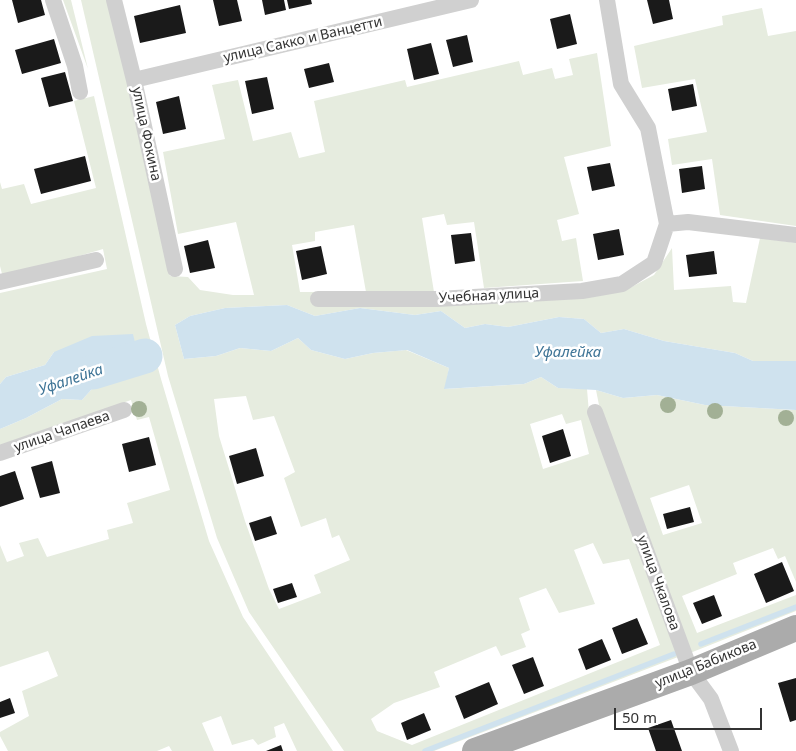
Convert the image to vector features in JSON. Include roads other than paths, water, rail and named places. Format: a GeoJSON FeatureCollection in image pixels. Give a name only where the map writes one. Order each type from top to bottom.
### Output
{"type":"FeatureCollection","features":[{"type":"Feature","properties":{"kind":"main road","name":"улица Бабикова"},"geometry":{"type":"LineString","coordinates":[[476,751],[691,672],[796,628]]}},
{"type":"Feature","properties":{"kind":"street"},"geometry":{"type":"LineString","coordinates":[[53,0],[75,66],[80,92]]}},
{"type":"Feature","properties":{"kind":"street","name":"улица Фокина"},"geometry":{"type":"LineString","coordinates":[[114,0],[176,268]]}},
{"type":"Feature","properties":{"kind":"street","name":"улица Сакко и Ванцетти"},"geometry":{"type":"LineString","coordinates":[[134,80],[471,0]]}},
{"type":"Feature","properties":{"kind":"street"},"geometry":{"type":"LineString","coordinates":[[607,0],[621,84],[648,128],[667,224],[688,222],[796,235]]}},
{"type":"Feature","properties":{"kind":"street","name":"Учебная улица"},"geometry":{"type":"LineString","coordinates":[[318,299],[437,299],[582,291],[622,284],[654,263],[667,224]]}},
{"type":"Feature","properties":{"kind":"street"},"geometry":{"type":"LineString","coordinates":[[0,282],[96,260]]}},
{"type":"Feature","properties":{"kind":"street","name":"улица Чапаева"},"geometry":{"type":"LineString","coordinates":[[0,453],[124,410]]}},
{"type":"Feature","properties":{"kind":"street","name":"улица Чкалова"},"geometry":{"type":"LineString","coordinates":[[595,412],[691,672],[711,700],[731,751]]}},
{"type":"Feature","properties":{"kind":"water","name":"Уфалейка"},"geometry":{"type":"Polygon","coordinates":[[[287,305],[315,316],[360,308],[415,315],[441,311],[465,328],[485,324],[508,327],[559,317],[584,319],[601,333],[624,329],[664,341],[735,353],[753,361],[796,361],[796,410],[705,405],[657,395],[623,398],[596,390],[558,388],[541,377],[524,384],[444,389],[449,368],[407,350],[373,353],[345,359],[311,350],[298,338],[271,351],[240,348],[216,356],[184,359],[175,325],[190,316],[225,308],[287,305]]]}},
{"type":"Feature","properties":{"kind":"water","name":"Уфалейка"},"geometry":{"type":"Polygon","coordinates":[[[133,334],[141,368],[99,381],[82,400],[62,399],[0,429],[0,384],[6,377],[45,365],[54,352],[92,336],[133,334]]]}},
{"type":"Feature","properties":{"kind":"waterway","name":"Уфалейка"},"geometry":{"type":"LineString","coordinates":[[93,372],[145,356]]}},
{"type":"Feature","properties":{"kind":"waterway"},"geometry":{"type":"LineString","coordinates":[[701,644],[796,607]]}},
{"type":"Feature","properties":{"kind":"waterway"},"geometry":{"type":"LineString","coordinates":[[425,751],[674,654]]}}]}
